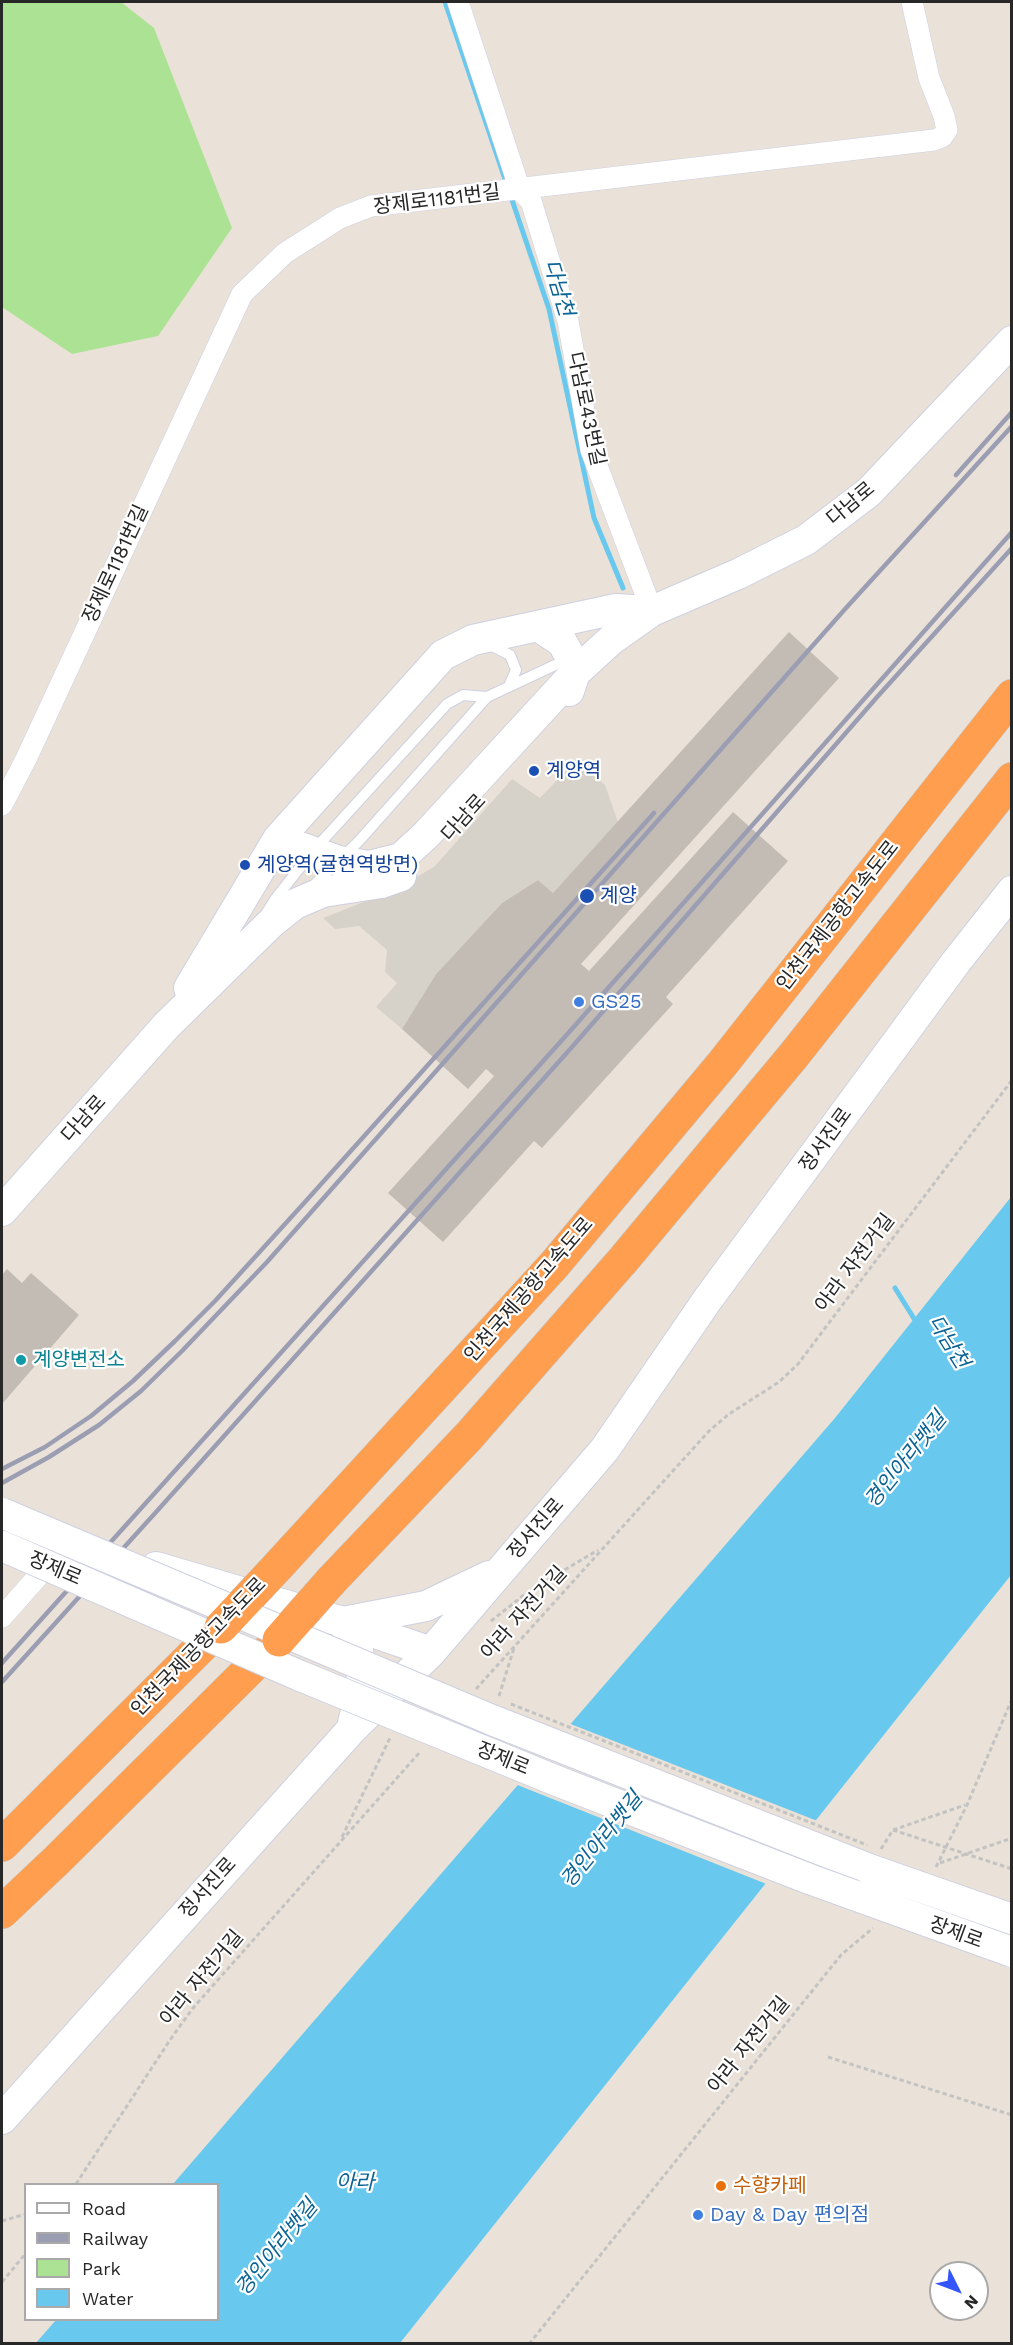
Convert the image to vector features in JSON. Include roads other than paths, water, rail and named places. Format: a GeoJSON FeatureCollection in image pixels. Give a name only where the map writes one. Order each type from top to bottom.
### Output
{"type":"FeatureCollection","features":[{"type":"Feature","properties":{"kind":"highway","name":"인천국제공항고속도로"},"geometry":{"type":"LineString","coordinates":[[2,1845],[221,1627],[554,1264],[723,1063],[1011,696]]}},
{"type":"Feature","properties":{"kind":"highway"},"geometry":{"type":"LineString","coordinates":[[2,1912],[279,1640],[470,1436],[624,1259],[794,1055],[1011,779]]}},
{"type":"Feature","properties":{"kind":"street","name":"다남로43번길"},"geometry":{"type":"LineString","coordinates":[[458,2],[513,191],[531,201],[568,321],[591,450],[652,611]]}},
{"type":"Feature","properties":{"kind":"street","name":"장제로1181번길"},"geometry":{"type":"LineString","coordinates":[[2,805],[26,759],[242,294],[285,253],[340,218],[371,206],[513,191],[934,140],[942,137],[947,130],[928,78],[912,2]]}},
{"type":"Feature","properties":{"kind":"street","name":"다남로"},"geometry":{"type":"LineString","coordinates":[[278,839],[326,856],[369,866],[401,858],[426,835],[573,665],[652,611],[738,574],[806,540],[869,492],[1011,341]]}},
{"type":"Feature","properties":{"kind":"street","name":"다남로"},"geometry":{"type":"LineString","coordinates":[[165,1026],[278,839],[443,655],[473,640],[616,609],[652,611]]}},
{"type":"Feature","properties":{"kind":"street"},"geometry":{"type":"LineString","coordinates":[[538,626],[562,642],[573,665],[565,706]]}},
{"type":"Feature","properties":{"kind":"street","name":"다남로"},"geometry":{"type":"LineString","coordinates":[[2,1211],[165,1026],[248,945],[295,904],[323,892],[381,883],[406,874],[421,864],[565,706],[611,640]]}},
{"type":"Feature","properties":{"kind":"street","name":"정서진로"},"geometry":{"type":"LineString","coordinates":[[2,2119],[352,1729],[431,1652],[605,1449],[708,1299],[956,962],[1011,891]]}},
{"type":"Feature","properties":{"kind":"street","name":"장제로"},"geometry":{"type":"LineString","coordinates":[[2,1513],[491,1704],[869,1869],[1011,1919]]}},
{"type":"Feature","properties":{"kind":"street","name":"장제로"},"geometry":{"type":"LineString","coordinates":[[2,1522],[343,1622],[431,1652]]}},
{"type":"Feature","properties":{"kind":"street"},"geometry":{"type":"LineString","coordinates":[[2,1617],[69,1541]]}},
{"type":"Feature","properties":{"kind":"street","name":"장제로"},"geometry":{"type":"LineString","coordinates":[[2,1546],[298,1675],[556,1781],[823,1884],[1011,1952]]}},
{"type":"Feature","properties":{"kind":"street"},"geometry":{"type":"LineString","coordinates":[[352,1729],[363,1685],[358,1651],[343,1622],[426,1606],[500,1571]]}},
{"type":"Feature","properties":{"kind":"lane"},"geometry":{"type":"LineString","coordinates":[[443,655],[492,646],[510,655],[516,670],[509,686]]}},
{"type":"Feature","properties":{"kind":"lane"},"geometry":{"type":"LineString","coordinates":[[248,945],[276,898],[326,856],[487,697],[509,686],[573,665]]}},
{"type":"Feature","properties":{"kind":"lane"},"geometry":{"type":"LineString","coordinates":[[295,904],[326,856],[447,704],[463,695],[487,697]]}},
{"type":"Feature","properties":{"kind":"water","name":"아라"},"geometry":{"type":"Polygon","coordinates":[[[1011,1197],[1011,1575],[400,2343],[35,2344],[55,2321],[219,2321],[219,2183],[174,2183],[835,1418],[1011,1197]]]}},
{"type":"Feature","properties":{"kind":"waterway","name":"다남천"},"geometry":{"type":"LineString","coordinates":[[445,2],[507,185]]}},
{"type":"Feature","properties":{"kind":"waterway","name":"다남천"},"geometry":{"type":"LineString","coordinates":[[510,194],[549,309],[594,518],[623,588]]}},
{"type":"Feature","properties":{"kind":"waterway","name":"다남천"},"geometry":{"type":"LineString","coordinates":[[895,1288],[918,1325]]}},
{"type":"Feature","properties":{"kind":"railway"},"geometry":{"type":"LineString","coordinates":[[956,475],[1012,412]]}},
{"type":"Feature","properties":{"kind":"railway"},"geometry":{"type":"LineString","coordinates":[[2,1483],[49,1457],[99,1425],[141,1391],[182,1351],[267,1262],[846,608],[1012,426]]}},
{"type":"Feature","properties":{"kind":"railway"},"geometry":{"type":"LineString","coordinates":[[2,1663],[563,1039],[1012,532]]}},
{"type":"Feature","properties":{"kind":"railway"},"geometry":{"type":"LineString","coordinates":[[2,1682],[572,1047],[878,696],[1012,548]]}},
{"type":"Feature","properties":{"kind":"railway"},"geometry":{"type":"LineString","coordinates":[[2,1469],[45,1447],[91,1416],[133,1381],[215,1301],[654,813]]}},
{"type":"Feature","properties":{"kind":"place","name":"계양역"},"geometry":{"type":"Point","coordinates":[534,771]}},
{"type":"Feature","properties":{"kind":"place","name":"계양역(귤현역방면)"},"geometry":{"type":"Point","coordinates":[245,865]}},
{"type":"Feature","properties":{"kind":"place","name":"계양"},"geometry":{"type":"Point","coordinates":[587,896]}},
{"type":"Feature","properties":{"kind":"place","name":"GS25"},"geometry":{"type":"Point","coordinates":[579,1002]}},
{"type":"Feature","properties":{"kind":"place","name":"계양변전소"},"geometry":{"type":"Point","coordinates":[21,1360]}},
{"type":"Feature","properties":{"kind":"place","name":"수향카페"},"geometry":{"type":"Point","coordinates":[721,2186]}},
{"type":"Feature","properties":{"kind":"place","name":"Day & Day 편의점"},"geometry":{"type":"Point","coordinates":[698,2215]}},
{"type":"Feature","properties":{"kind":"water label","name":"경인아라뱃길"},"geometry":{"type":"Point","coordinates":[906,1460]}},
{"type":"Feature","properties":{"kind":"water label","name":"경인아라뱃길"},"geometry":{"type":"Point","coordinates":[602,1840]}},
{"type":"Feature","properties":{"kind":"water label","name":"경인아라뱃길"},"geometry":{"type":"Point","coordinates":[277,2248]}}]}
